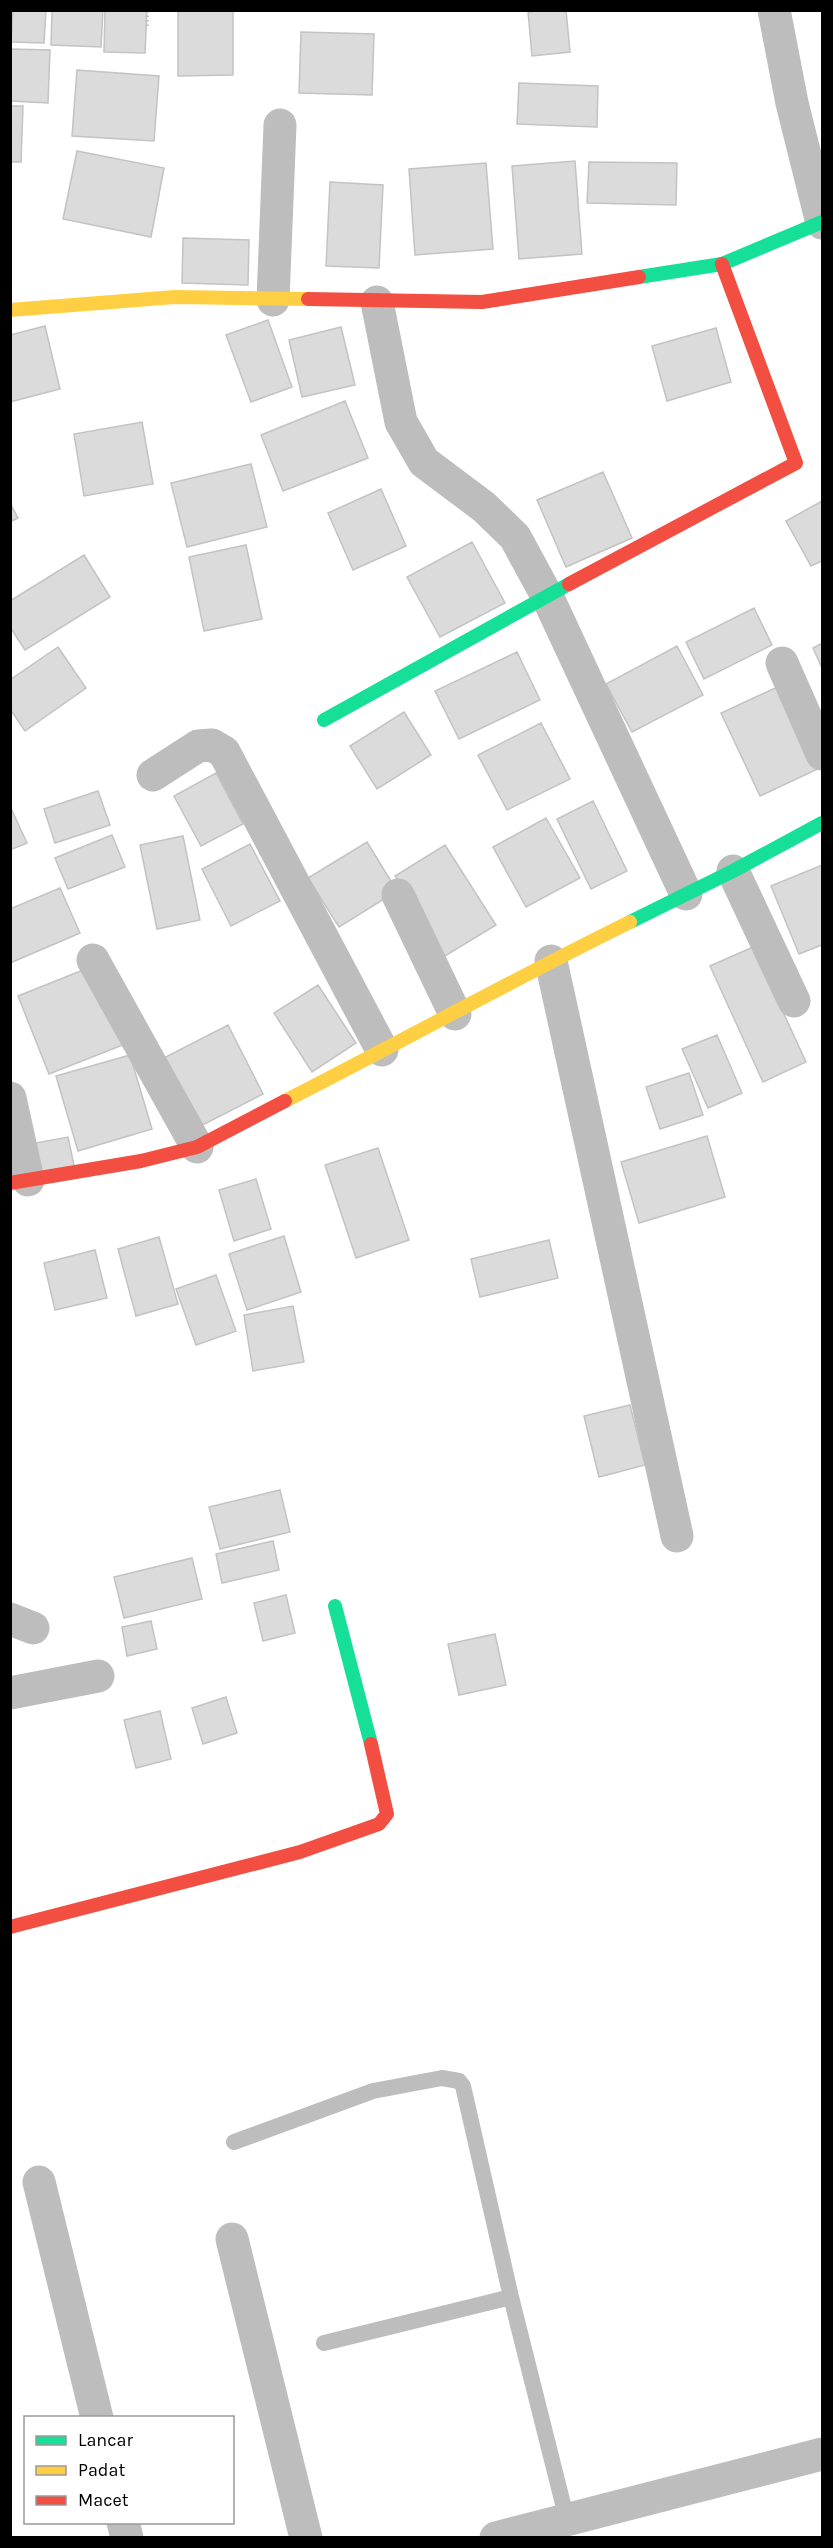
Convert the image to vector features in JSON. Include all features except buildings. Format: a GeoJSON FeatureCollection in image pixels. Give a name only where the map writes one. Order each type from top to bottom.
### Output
{"type":"FeatureCollection","features":[{"type":"Feature","properties":{"kind":"street"},"geometry":{"type":"LineString","coordinates":[[10,310],[175,297],[482,302],[722,264],[822,222],[792,103],[774,10]]}},
{"type":"Feature","properties":{"kind":"street"},"geometry":{"type":"LineString","coordinates":[[273,300],[280,125]]}},
{"type":"Feature","properties":{"kind":"street"},"geometry":{"type":"LineString","coordinates":[[324,720],[547,596],[796,463],[722,264]]}},
{"type":"Feature","properties":{"kind":"street"},"geometry":{"type":"LineString","coordinates":[[377,302],[401,422],[424,462],[484,507],[515,537],[547,596],[686,894]]}},
{"type":"Feature","properties":{"kind":"street"},"geometry":{"type":"LineString","coordinates":[[782,663],[822,754]]}},
{"type":"Feature","properties":{"kind":"street"},"geometry":{"type":"LineString","coordinates":[[153,775],[198,746],[212,745],[224,752],[382,1050]]}},
{"type":"Feature","properties":{"kind":"street"},"geometry":{"type":"LineString","coordinates":[[10,1098],[20,1182],[141,1161],[197,1147],[455,1014],[551,961],[733,871],[822,823]]}},
{"type":"Feature","properties":{"kind":"street"},"geometry":{"type":"LineString","coordinates":[[733,871],[794,1001]]}},
{"type":"Feature","properties":{"kind":"street"},"geometry":{"type":"LineString","coordinates":[[398,895],[455,1014]]}},
{"type":"Feature","properties":{"kind":"street"},"geometry":{"type":"LineString","coordinates":[[93,960],[197,1147]]}},
{"type":"Feature","properties":{"kind":"street"},"geometry":{"type":"LineString","coordinates":[[551,961],[677,1536]]}},
{"type":"Feature","properties":{"kind":"street"},"geometry":{"type":"LineString","coordinates":[[10,1927],[300,1852],[379,1824],[387,1814],[386,1803],[335,1606]]}},
{"type":"Feature","properties":{"kind":"street"},"geometry":{"type":"LineString","coordinates":[[10,1693],[98,1676]]}},
{"type":"Feature","properties":{"kind":"street"},"geometry":{"type":"LineString","coordinates":[[39,2182],[97,2416]]}},
{"type":"Feature","properties":{"kind":"street"},"geometry":{"type":"LineString","coordinates":[[232,2239],[306,2538]]}},
{"type":"Feature","properties":{"kind":"street"},"geometry":{"type":"LineString","coordinates":[[496,2538],[822,2454]]}},
{"type":"Feature","properties":{"kind":"lane"},"geometry":{"type":"LineString","coordinates":[[234,2142],[373,2091],[442,2078],[459,2081],[463,2086],[511,2297],[567,2520]]}},
{"type":"Feature","properties":{"kind":"lane"},"geometry":{"type":"LineString","coordinates":[[324,2343],[511,2297]]}},
{"type":"Feature","properties":{"kind":"path"},"geometry":{"type":"LineString","coordinates":[[147,10],[147,26]]}},
{"type":"Feature","properties":{"kind":"traffic: fast"},"geometry":{"type":"LineString","coordinates":[[639,277],[722,264],[822,222]]}},
{"type":"Feature","properties":{"kind":"traffic: fast"},"geometry":{"type":"LineString","coordinates":[[324,720],[569,584]]}},
{"type":"Feature","properties":{"kind":"traffic: fast"},"geometry":{"type":"LineString","coordinates":[[630,922],[733,871],[822,823]]}},
{"type":"Feature","properties":{"kind":"traffic: fast"},"geometry":{"type":"LineString","coordinates":[[335,1606],[371,1744]]}},
{"type":"Feature","properties":{"kind":"traffic: slow"},"geometry":{"type":"LineString","coordinates":[[10,310],[175,297],[308,299]]}},
{"type":"Feature","properties":{"kind":"traffic: slow"},"geometry":{"type":"LineString","coordinates":[[285,1101],[630,922]]}},
{"type":"Feature","properties":{"kind":"traffic: jam"},"geometry":{"type":"LineString","coordinates":[[569,584],[796,463],[722,264]]}},
{"type":"Feature","properties":{"kind":"traffic: jam"},"geometry":{"type":"LineString","coordinates":[[308,299],[482,302],[639,277]]}},
{"type":"Feature","properties":{"kind":"traffic: jam"},"geometry":{"type":"LineString","coordinates":[[10,1183],[141,1161],[197,1147],[285,1101]]}},
{"type":"Feature","properties":{"kind":"traffic: jam"},"geometry":{"type":"LineString","coordinates":[[10,1927],[300,1852],[379,1824],[387,1814],[371,1744]]}}]}
